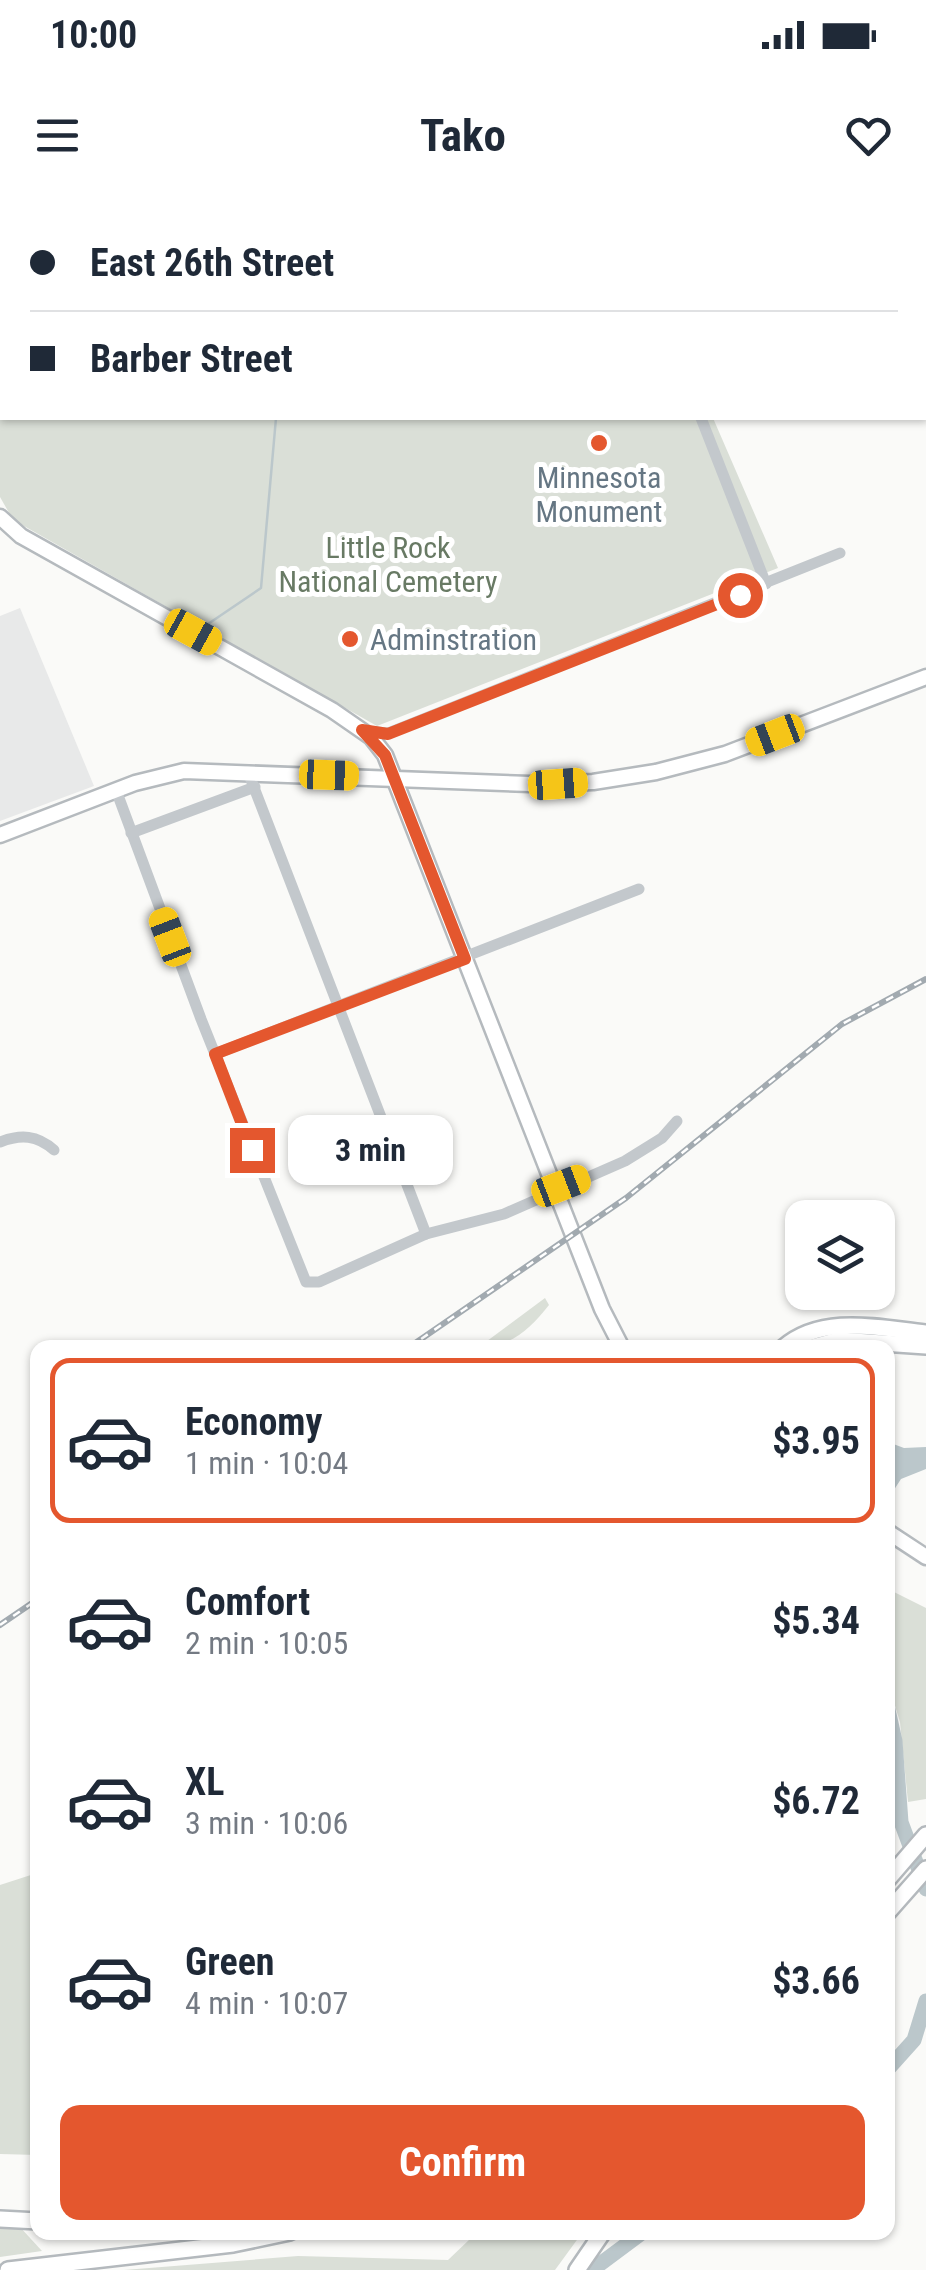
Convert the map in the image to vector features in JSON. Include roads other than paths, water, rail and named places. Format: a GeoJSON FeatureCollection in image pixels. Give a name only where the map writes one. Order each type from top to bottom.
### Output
{"type":"FeatureCollection","features":[{"type":"Feature","properties":{"kind":"highway"},"geometry":{"type":"LineString","coordinates":[[796,1340],[836,1326],[926,1332]]}},
{"type":"Feature","properties":{"kind":"highway"},"geometry":{"type":"LineString","coordinates":[[895,1344],[926,1346]]}},
{"type":"Feature","properties":{"kind":"highway"},"geometry":{"type":"LineString","coordinates":[[895,1871],[926,1835]]}},
{"type":"Feature","properties":{"kind":"highway"},"geometry":{"type":"LineString","coordinates":[[895,1904],[926,1869]]}},
{"type":"Feature","properties":{"kind":"highway"},"geometry":{"type":"LineString","coordinates":[[0,2219],[30,2221]]}},
{"type":"Feature","properties":{"kind":"highway"},"geometry":{"type":"LineString","coordinates":[[8,2270],[253,2240]]}},
{"type":"Feature","properties":{"kind":"highway"},"geometry":{"type":"LineString","coordinates":[[577,2270],[598,2240]]}},
{"type":"Feature","properties":{"kind":"main road"},"geometry":{"type":"LineString","coordinates":[[0,517],[21,536],[362,730],[378,745],[619,1340]]}},
{"type":"Feature","properties":{"kind":"main road"},"geometry":{"type":"LineString","coordinates":[[0,835],[116,790],[184,770],[544,785],[656,772],[725,754],[926,677]]}},
{"type":"Feature","properties":{"kind":"main road"},"geometry":{"type":"LineString","coordinates":[[895,1536],[926,1557]]}},
{"type":"Feature","properties":{"kind":"street"},"geometry":{"type":"LineString","coordinates":[[702,420],[766,584]]}},
{"type":"Feature","properties":{"kind":"street"},"geometry":{"type":"LineString","coordinates":[[362,730],[388,734],[840,553]]}},
{"type":"Feature","properties":{"kind":"street"},"geometry":{"type":"LineString","coordinates":[[248,772],[426,1234]]}},
{"type":"Feature","properties":{"kind":"street"},"geometry":{"type":"LineString","coordinates":[[131,833],[255,788]]}},
{"type":"Feature","properties":{"kind":"street"},"geometry":{"type":"LineString","coordinates":[[116,790],[306,1282],[319,1282],[426,1234],[504,1214],[624,1162],[657,1142],[677,1122]]}},
{"type":"Feature","properties":{"kind":"street"},"geometry":{"type":"LineString","coordinates":[[215,1054],[639,889]]}},
{"type":"Feature","properties":{"kind":"street"},"geometry":{"type":"LineString","coordinates":[[0,1142],[15,1137],[41,1138],[54,1150]]}},
{"type":"Feature","properties":{"kind":"waterway"},"geometry":{"type":"LineString","coordinates":[[205,626],[261,588],[276,420]]}},
{"type":"Feature","properties":{"kind":"waterway"},"geometry":{"type":"LineString","coordinates":[[895,1741],[901,1822],[926,1889]]}},
{"type":"Feature","properties":{"kind":"waterway"},"geometry":{"type":"LineString","coordinates":[[895,2061],[914,2040],[926,2001]]}},
{"type":"Feature","properties":{"kind":"waterway"},"geometry":{"type":"LineString","coordinates":[[592,2270],[632,2240]]}},
{"type":"Feature","properties":{"kind":"railway"},"geometry":{"type":"LineString","coordinates":[[420,1340],[626,1198],[842,1024],[926,979]]}},
{"type":"Feature","properties":{"kind":"railway"},"geometry":{"type":"LineString","coordinates":[[0,1625],[30,1604]]}},
{"type":"Feature","properties":{"kind":"place","name":"Minnesota Monument"},"geometry":{"type":"Point","coordinates":[599,443]}},
{"type":"Feature","properties":{"kind":"place","name":"Adminstration"},"geometry":{"type":"Point","coordinates":[350,639]}},
{"type":"Feature","properties":{"kind":"park label","name":"Little Rock National Cemetery"},"geometry":{"type":"Point","coordinates":[388,564]}}]}
